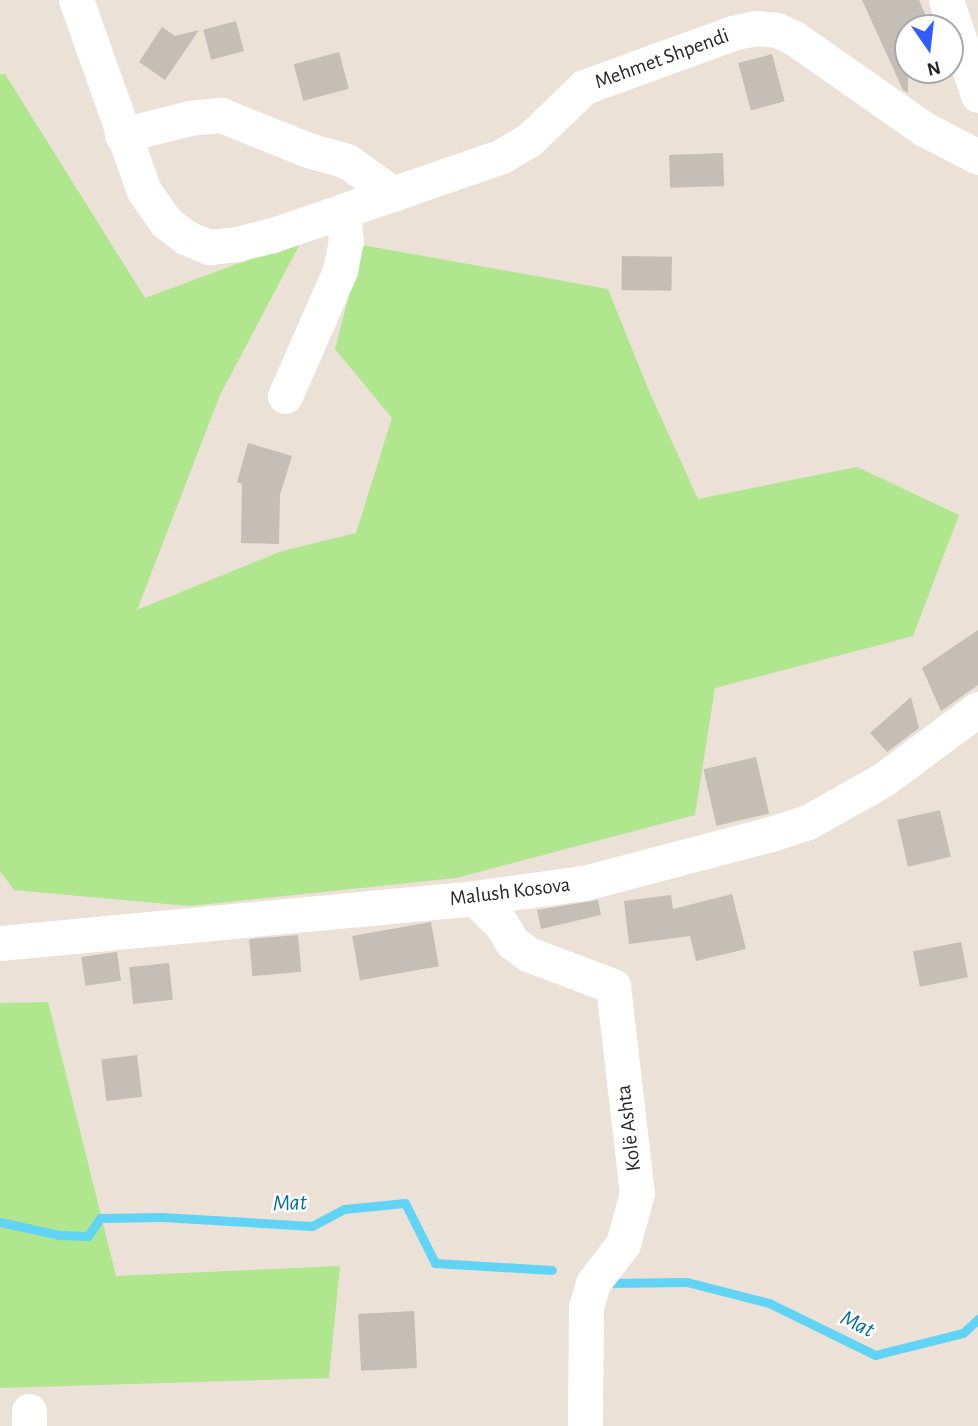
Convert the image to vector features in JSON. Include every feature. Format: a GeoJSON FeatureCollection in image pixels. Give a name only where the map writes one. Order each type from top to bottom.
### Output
{"type":"FeatureCollection","features":[{"type":"Feature","properties":{"kind":"street","name":"Mehmet Shpendi"},"geometry":{"type":"LineString","coordinates":[[76,0],[144,191],[166,222],[185,237],[209,247],[248,241],[502,156],[520,145],[584,87],[732,33],[755,28],[777,30],[794,38],[924,128],[978,157]]}},
{"type":"Feature","properties":{"kind":"street"},"geometry":{"type":"LineString","coordinates":[[946,0],[978,95]]}},
{"type":"Feature","properties":{"kind":"street"},"geometry":{"type":"LineString","coordinates":[[122,135],[190,118],[221,115],[247,123],[308,150],[346,161],[393,194]]}},
{"type":"Feature","properties":{"kind":"street"},"geometry":{"type":"LineString","coordinates":[[285,396],[340,271],[346,241],[344,211]]}},
{"type":"Feature","properties":{"kind":"street","name":"Malush Kosova"},"geometry":{"type":"LineString","coordinates":[[0,943],[474,898],[584,883],[808,822],[884,779],[978,709]]}},
{"type":"Feature","properties":{"kind":"street","name":"Kolë Ashta"},"geometry":{"type":"LineString","coordinates":[[474,898],[502,925],[512,942],[528,954],[613,986],[637,1193],[623,1244],[593,1283],[586,1307],[585,1426]]}},
{"type":"Feature","properties":{"kind":"green space"},"geometry":{"type":"Polygon","coordinates":[[[0,74],[5,74],[145,298],[302,240],[220,395],[137,610],[282,551],[356,533],[392,418],[335,349],[362,245],[608,289],[649,391],[698,499],[857,467],[959,515],[913,636],[715,688],[695,815],[456,878],[189,906],[14,890],[0,871],[0,74]]]}},
{"type":"Feature","properties":{"kind":"green space"},"geometry":{"type":"Polygon","coordinates":[[[48,1002],[116,1276],[340,1266],[329,1378],[0,1388],[0,1003],[48,1002]]]}},
{"type":"Feature","properties":{"kind":"building"},"geometry":{"type":"Polygon","coordinates":[[[862,0],[919,0],[925,14],[894,14],[894,70],[862,0]]]}},
{"type":"Feature","properties":{"kind":"building"},"geometry":{"type":"Polygon","coordinates":[[[236,21],[244,51],[211,60],[203,30],[236,21]]]}},
{"type":"Feature","properties":{"kind":"building"},"geometry":{"type":"Polygon","coordinates":[[[162,27],[175,36],[199,30],[165,80],[139,62],[162,27]]]}},
{"type":"Feature","properties":{"kind":"building"},"geometry":{"type":"Polygon","coordinates":[[[339,52],[349,89],[303,101],[294,64],[339,52]]]}},
{"type":"Feature","properties":{"kind":"building"},"geometry":{"type":"Polygon","coordinates":[[[772,54],[785,101],[751,110],[738,63],[772,54]]]}},
{"type":"Feature","properties":{"kind":"building"},"geometry":{"type":"Polygon","coordinates":[[[900,84],[908,84],[908,93],[900,84]]]}},
{"type":"Feature","properties":{"kind":"building"},"geometry":{"type":"Polygon","coordinates":[[[723,153],[724,186],[670,188],[669,155],[723,153]]]}},
{"type":"Feature","properties":{"kind":"building"},"geometry":{"type":"Polygon","coordinates":[[[622,256],[672,257],[671,291],[621,290],[622,256]]]}},
{"type":"Feature","properties":{"kind":"building"},"geometry":{"type":"Polygon","coordinates":[[[248,443],[292,456],[280,495],[279,544],[241,543],[242,484],[237,482],[248,443]]]}},
{"type":"Feature","properties":{"kind":"building"},"geometry":{"type":"Polygon","coordinates":[[[978,630],[978,685],[941,711],[922,668],[978,630]]]}},
{"type":"Feature","properties":{"kind":"building"},"geometry":{"type":"Polygon","coordinates":[[[911,697],[919,728],[887,752],[870,733],[911,697]]]}},
{"type":"Feature","properties":{"kind":"building"},"geometry":{"type":"Polygon","coordinates":[[[756,757],[769,814],[716,826],[703,769],[756,757]]]}},
{"type":"Feature","properties":{"kind":"building"},"geometry":{"type":"Polygon","coordinates":[[[940,810],[951,857],[908,867],[897,820],[940,810]]]}},
{"type":"Feature","properties":{"kind":"building"},"geometry":{"type":"Polygon","coordinates":[[[732,894],[746,949],[696,961],[690,936],[629,944],[624,901],[671,895],[673,909],[732,894]]]}},
{"type":"Feature","properties":{"kind":"building"},"geometry":{"type":"Polygon","coordinates":[[[598,900],[601,915],[541,929],[537,910],[598,900]]]}},
{"type":"Feature","properties":{"kind":"building"},"geometry":{"type":"Polygon","coordinates":[[[431,922],[439,966],[360,980],[352,936],[431,922]]]}},
{"type":"Feature","properties":{"kind":"building"},"geometry":{"type":"Polygon","coordinates":[[[298,935],[301,972],[252,976],[249,939],[298,935]]]}},
{"type":"Feature","properties":{"kind":"building"},"geometry":{"type":"Polygon","coordinates":[[[961,942],[968,977],[920,987],[913,951],[961,942]]]}},
{"type":"Feature","properties":{"kind":"building"},"geometry":{"type":"Polygon","coordinates":[[[117,952],[121,981],[85,986],[81,957],[117,952]]]}},
{"type":"Feature","properties":{"kind":"building"},"geometry":{"type":"Polygon","coordinates":[[[169,963],[173,1000],[133,1004],[129,967],[169,963]]]}},
{"type":"Feature","properties":{"kind":"building"},"geometry":{"type":"Polygon","coordinates":[[[137,1055],[142,1097],[106,1101],[101,1059],[137,1055]]]}},
{"type":"Feature","properties":{"kind":"building"},"geometry":{"type":"Polygon","coordinates":[[[414,1311],[417,1368],[361,1371],[358,1314],[414,1311]]]}},
{"type":"Feature","properties":{"kind":"waterway","name":"Mat"},"geometry":{"type":"LineString","coordinates":[[0,1222],[59,1235],[88,1236],[100,1218],[162,1217],[312,1226],[344,1209],[405,1203],[435,1263],[552,1270]]}},
{"type":"Feature","properties":{"kind":"waterway","name":"Mat"},"geometry":{"type":"LineString","coordinates":[[605,1283],[687,1282],[769,1303],[875,1355],[963,1333],[978,1319]]}}]}
